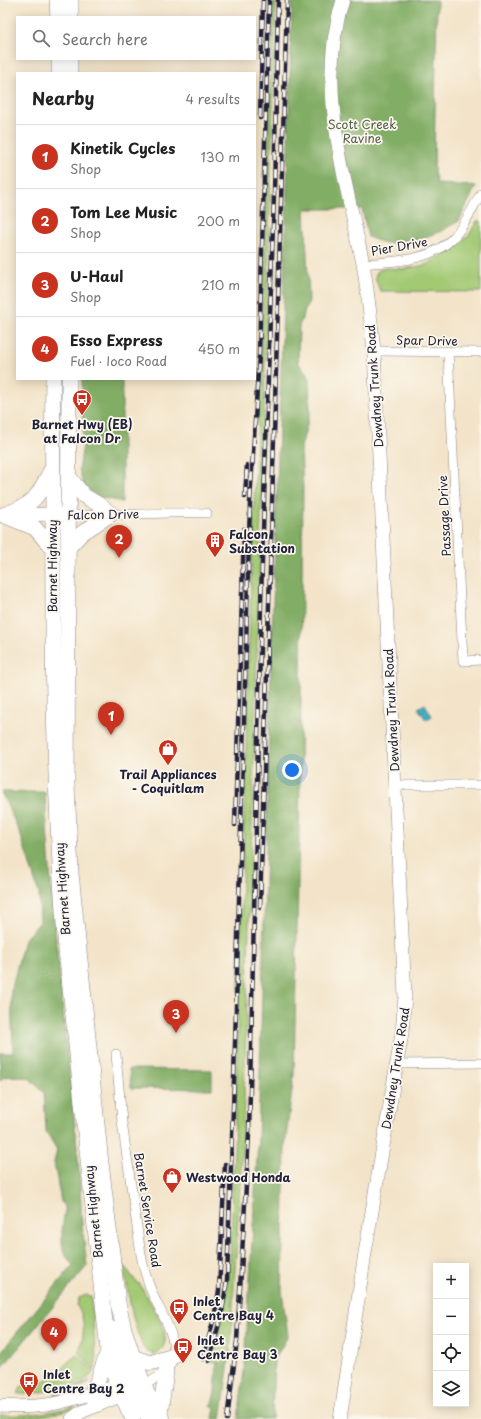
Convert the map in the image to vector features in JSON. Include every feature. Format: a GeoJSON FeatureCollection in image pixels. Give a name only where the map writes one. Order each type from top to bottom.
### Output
{"type":"FeatureCollection","features":[{"type":"Feature","properties":{"kind":"main road"},"geometry":{"type":"LineString","coordinates":[[57,0],[58,16]]}},
{"type":"Feature","properties":{"kind":"main road"},"geometry":{"type":"LineString","coordinates":[[71,0],[71,16]]}},
{"type":"Feature","properties":{"kind":"main road","name":"Dewdney Trunk Road"},"geometry":{"type":"LineString","coordinates":[[340,1419],[365,1253],[402,1033],[405,997],[374,351],[363,264],[344,178],[335,128],[333,107],[333,51],[337,23],[344,0]]}},
{"type":"Feature","properties":{"kind":"main road"},"geometry":{"type":"LineString","coordinates":[[59,60],[59,72]]}},
{"type":"Feature","properties":{"kind":"main road"},"geometry":{"type":"LineString","coordinates":[[70,60],[70,72]]}},
{"type":"Feature","properties":{"kind":"main road","name":"Barnet Highway"},"geometry":{"type":"LineString","coordinates":[[53,380],[53,715],[61,887],[68,973],[108,1351],[134,1386]]}},
{"type":"Feature","properties":{"kind":"main road","name":"Barnet Highway"},"geometry":{"type":"LineString","coordinates":[[69,380],[67,784],[71,873],[114,1276],[124,1329],[133,1357],[134,1386]]}},
{"type":"Feature","properties":{"kind":"main road"},"geometry":{"type":"LineString","coordinates":[[1,515],[22,508],[36,498],[53,465]]}},
{"type":"Feature","properties":{"kind":"main road"},"geometry":{"type":"LineString","coordinates":[[69,477],[84,496],[111,514],[82,533],[69,547]]}},
{"type":"Feature","properties":{"kind":"main road"},"geometry":{"type":"LineString","coordinates":[[1,515],[35,528],[52,548]]}},
{"type":"Feature","properties":{"kind":"main road","name":"Falcon Drive"},"geometry":{"type":"LineString","coordinates":[[1,515],[69,515]]}},
{"type":"Feature","properties":{"kind":"main road"},"geometry":{"type":"LineString","coordinates":[[104,1316],[117,1343],[134,1386],[157,1417]]}},
{"type":"Feature","properties":{"kind":"main road"},"geometry":{"type":"LineString","coordinates":[[90,1395],[98,1380],[108,1351]]}},
{"type":"Feature","properties":{"kind":"main road"},"geometry":{"type":"LineString","coordinates":[[133,1357],[150,1363],[174,1356]]}},
{"type":"Feature","properties":{"kind":"main road"},"geometry":{"type":"LineString","coordinates":[[157,1417],[166,1371]]}},
{"type":"Feature","properties":{"kind":"main road"},"geometry":{"type":"LineString","coordinates":[[0,1406],[46,1405],[134,1386]]}},
{"type":"Feature","properties":{"kind":"main road"},"geometry":{"type":"LineString","coordinates":[[72,1419],[81,1412],[134,1386]]}},
{"type":"Feature","properties":{"kind":"main road"},"geometry":{"type":"LineString","coordinates":[[133,1419],[134,1386]]}},
{"type":"Feature","properties":{"kind":"street","name":"Pier Drive"},"geometry":{"type":"LineString","coordinates":[[363,264],[403,260],[430,254],[438,250],[453,238],[464,223],[481,193]]}},
{"type":"Feature","properties":{"kind":"street","name":"Spar Drive"},"geometry":{"type":"LineString","coordinates":[[374,351],[481,352]]}},
{"type":"Feature","properties":{"kind":"street","name":"Passage Drive"},"geometry":{"type":"LineString","coordinates":[[448,352],[463,660],[481,660]]}},
{"type":"Feature","properties":{"kind":"street","name":"Falcon Drive"},"geometry":{"type":"LineString","coordinates":[[69,515],[167,512],[206,513]]}},
{"type":"Feature","properties":{"kind":"street"},"geometry":{"type":"LineString","coordinates":[[395,785],[481,785]]}},
{"type":"Feature","properties":{"kind":"street","name":"Barnet Service Road"},"geometry":{"type":"LineString","coordinates":[[116,1054],[122,1122],[141,1255],[145,1275],[155,1300],[169,1328],[174,1347],[174,1356]]}},
{"type":"Feature","properties":{"kind":"street"},"geometry":{"type":"LineString","coordinates":[[396,1064],[481,1063]]}},
{"type":"Feature","properties":{"kind":"street"},"geometry":{"type":"LineString","coordinates":[[134,1386],[166,1371],[174,1356]]}},
{"type":"Feature","properties":{"kind":"green space"},"geometry":{"type":"Polygon","coordinates":[[[273,0],[276,0],[243,1133],[230,1354],[220,1363],[211,1361],[225,1303],[231,1236],[252,548],[260,376],[273,0]]]}},
{"type":"Feature","properties":{"kind":"green space","name":"Scott Creek Ravine"},"geometry":{"type":"Polygon","coordinates":[[[292,0],[437,0],[434,172],[437,184],[476,186],[459,221],[439,232],[412,242],[384,243],[368,237],[362,209],[305,209],[309,301],[299,326],[298,362],[309,378],[310,413],[301,447],[303,490],[300,783],[294,1074],[285,1146],[282,1291],[288,1336],[274,1360],[272,1419],[238,1419],[245,1363],[258,1141],[271,662],[292,0]]]}},
{"type":"Feature","properties":{"kind":"green space"},"geometry":{"type":"Polygon","coordinates":[[[477,221],[481,221],[481,292],[380,291],[375,277],[379,270],[383,268],[404,269],[425,265],[445,254],[469,235],[477,221]]]}},
{"type":"Feature","properties":{"kind":"green space"},"geometry":{"type":"Polygon","coordinates":[[[82,380],[122,380],[122,502],[99,497],[84,487],[79,470],[83,445],[82,380]]]}},
{"type":"Feature","properties":{"kind":"green space"},"geometry":{"type":"Polygon","coordinates":[[[1,792],[45,792],[55,925],[77,1146],[82,1221],[87,1266],[0,1370],[0,1353],[73,1265],[64,1253],[62,1242],[65,1208],[61,1202],[54,1162],[57,1150],[46,1131],[44,1093],[29,1078],[12,1076],[4,1077],[0,1081],[0,1053],[13,1053],[11,991],[24,940],[40,922],[39,894],[20,833],[1,792]]]}},
{"type":"Feature","properties":{"kind":"green space"},"geometry":{"type":"Polygon","coordinates":[[[129,1069],[212,1070],[212,1089],[131,1088],[129,1069]]]}},
{"type":"Feature","properties":{"kind":"green space"},"geometry":{"type":"Polygon","coordinates":[[[123,1264],[138,1284],[139,1283],[162,1325],[165,1341],[160,1350],[153,1355],[152,1352],[145,1350],[136,1329],[123,1264]]]}},
{"type":"Feature","properties":{"kind":"green space"},"geometry":{"type":"Polygon","coordinates":[[[86,1295],[91,1296],[96,1360],[95,1370],[78,1352],[82,1340],[83,1321],[77,1305],[79,1298],[86,1295]]]}},
{"type":"Feature","properties":{"kind":"green space"},"geometry":{"type":"Polygon","coordinates":[[[76,1354],[94,1371],[91,1376],[77,1384],[59,1389],[35,1393],[34,1390],[27,1391],[27,1394],[18,1394],[21,1386],[28,1388],[42,1382],[60,1370],[76,1354]]]}},
{"type":"Feature","properties":{"kind":"green space"},"geometry":{"type":"Polygon","coordinates":[[[230,1354],[221,1419],[213,1419],[215,1408],[211,1406],[215,1393],[217,1363],[220,1363],[230,1354]]]}},
{"type":"Feature","properties":{"kind":"green space"},"geometry":{"type":"Polygon","coordinates":[[[90,1381],[87,1384],[69,1392],[55,1395],[55,1393],[90,1381]]]}},
{"type":"Feature","properties":{"kind":"green space"},"geometry":{"type":"Polygon","coordinates":[[[74,1406],[75,1408],[47,1415],[29,1418],[0,1419],[0,1415],[37,1414],[74,1406]]]}},
{"type":"Feature","properties":{"kind":"water"},"geometry":{"type":"Polygon","coordinates":[[[425,704],[432,716],[426,720],[418,708],[425,704]]]}},
{"type":"Feature","properties":{"kind":"railway"},"geometry":{"type":"LineString","coordinates":[[260,118],[263,0]]}},
{"type":"Feature","properties":{"kind":"railway"},"geometry":{"type":"LineString","coordinates":[[209,1361],[222,1312],[227,1280],[250,503],[259,355],[269,0]]}},
{"type":"Feature","properties":{"kind":"railway"},"geometry":{"type":"LineString","coordinates":[[227,1419],[237,1341],[249,1134],[262,562],[274,194],[278,0]]}},
{"type":"Feature","properties":{"kind":"railway"},"geometry":{"type":"LineString","coordinates":[[260,908],[287,0]]}},
{"type":"Feature","properties":{"kind":"railway"},"geometry":{"type":"LineString","coordinates":[[245,497],[247,465]]}},
{"type":"Feature","properties":{"kind":"railway"},"geometry":{"type":"LineString","coordinates":[[235,825],[244,529]]}},
{"type":"Feature","properties":{"kind":"railway"},"geometry":{"type":"LineString","coordinates":[[203,1359],[214,1318],[219,1291],[225,1164]]}},
{"type":"Feature","properties":{"kind":"place","name":"Barnet Hwy (EB) at Falcon Dr"},"geometry":{"type":"Point","coordinates":[82,416]}},
{"type":"Feature","properties":{"kind":"place","name":"Tom Lee Music"},"geometry":{"type":"Point","coordinates":[119,558]}},
{"type":"Feature","properties":{"kind":"place","name":"Falcon Substation"},"geometry":{"type":"Point","coordinates":[215,558]}},
{"type":"Feature","properties":{"kind":"place","name":"Kinetik Cycles"},"geometry":{"type":"Point","coordinates":[111,735]}},
{"type":"Feature","properties":{"kind":"place","name":"Trail Appliances - Coquitlam"},"geometry":{"type":"Point","coordinates":[168,766]}},
{"type":"Feature","properties":{"kind":"place","name":"U-Haul"},"geometry":{"type":"Point","coordinates":[176,1033]}},
{"type":"Feature","properties":{"kind":"place","name":"Westwood Honda"},"geometry":{"type":"Point","coordinates":[172,1194]}},
{"type":"Feature","properties":{"kind":"place","name":"Inlet Centre Bay 4"},"geometry":{"type":"Point","coordinates":[179,1325]}},
{"type":"Feature","properties":{"kind":"place","name":"Esso Express"},"geometry":{"type":"Point","coordinates":[54,1351]}},
{"type":"Feature","properties":{"kind":"place","name":"Inlet Centre Bay 3"},"geometry":{"type":"Point","coordinates":[183,1364]}},
{"type":"Feature","properties":{"kind":"place","name":"Inlet Centre Bay 2"},"geometry":{"type":"Point","coordinates":[29,1398]}}]}
